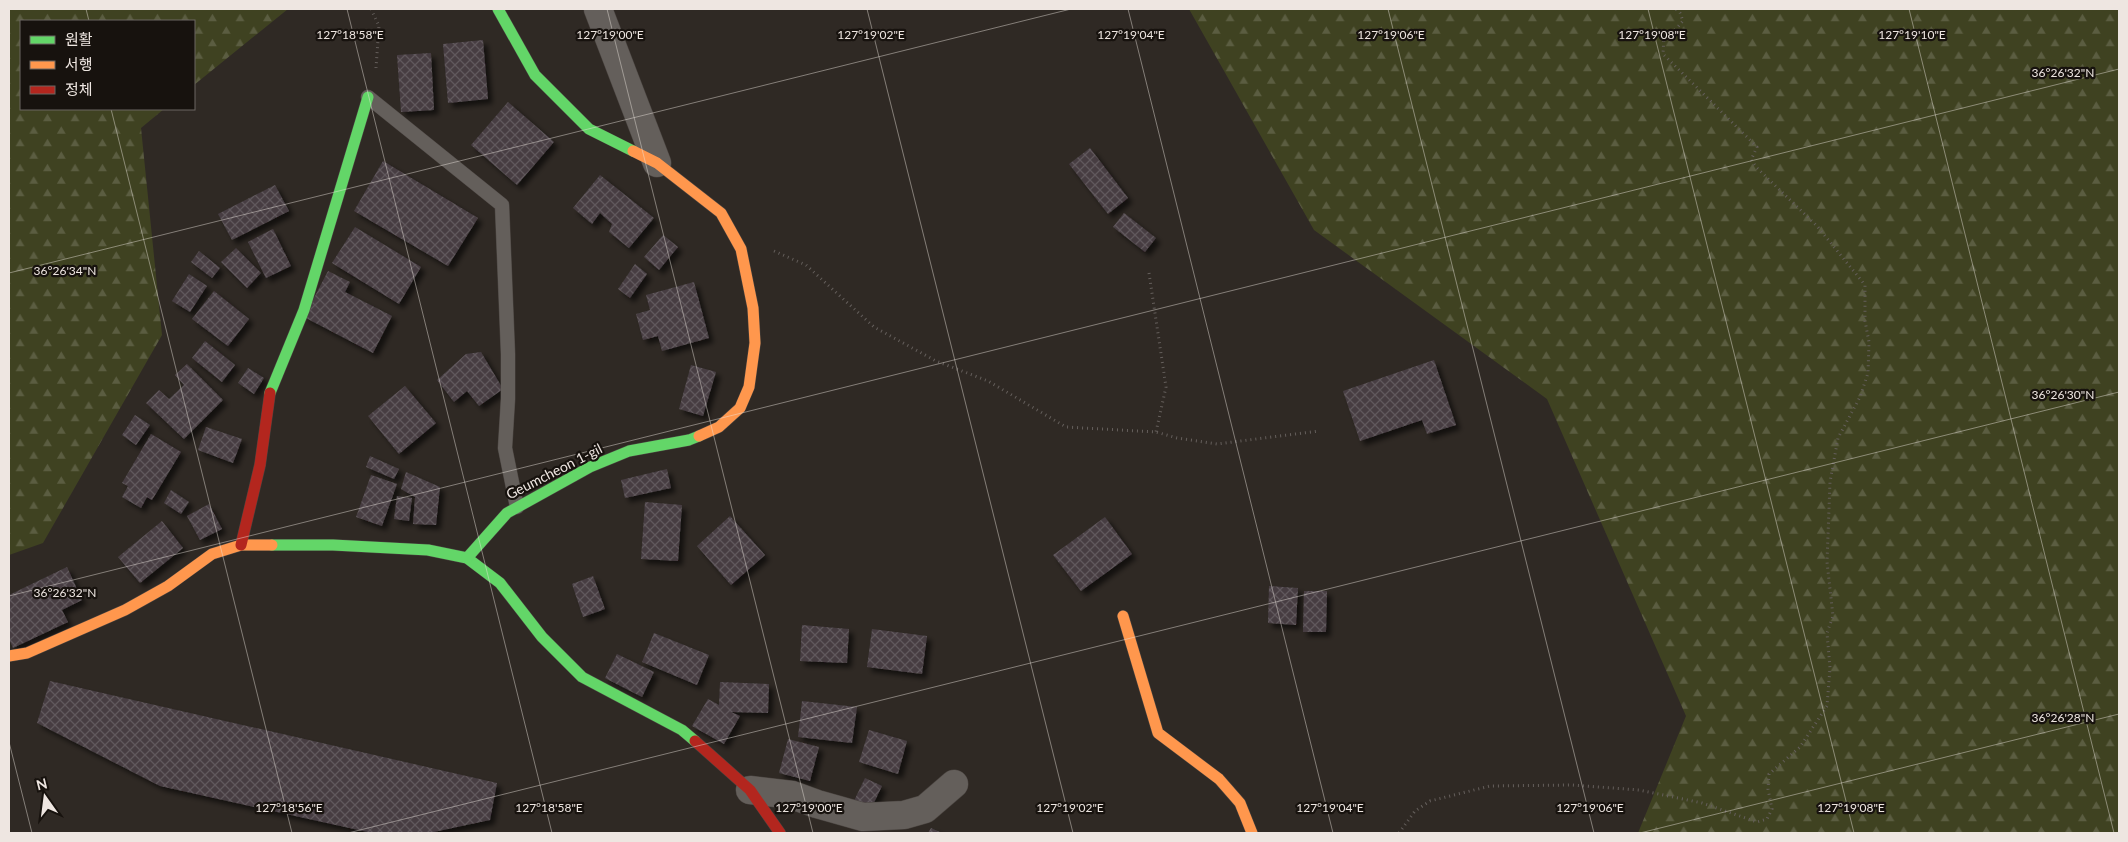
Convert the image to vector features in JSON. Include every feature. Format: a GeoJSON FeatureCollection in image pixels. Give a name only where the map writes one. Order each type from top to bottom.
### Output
{"type":"FeatureCollection","features":[{"type":"Feature","properties":{"kind":"street","name":"Geumcheon 1-gil"},"geometry":{"type":"LineString","coordinates":[[467,558],[506,513],[590,467],[630,452],[689,440],[719,427],[740,408],[749,387],[755,343],[754,308],[741,249],[721,214],[657,163],[589,129],[535,75],[498,9]]}},
{"type":"Feature","properties":{"kind":"street"},"geometry":{"type":"LineString","coordinates":[[598,9],[657,163]]}},
{"type":"Feature","properties":{"kind":"street"},"geometry":{"type":"LineString","coordinates":[[241,545],[260,465],[270,392],[304,310],[368,97]]}},
{"type":"Feature","properties":{"kind":"street"},"geometry":{"type":"LineString","coordinates":[[9,656],[28,653],[126,610],[168,586],[212,554],[241,545],[333,545],[428,550],[467,558],[500,583],[542,637],[582,677],[682,730],[750,790],[780,833]]}},
{"type":"Feature","properties":{"kind":"street"},"geometry":{"type":"LineString","coordinates":[[1123,616],[1158,733],[1219,779],[1240,803],[1252,833]]}},
{"type":"Feature","properties":{"kind":"street"},"geometry":{"type":"LineString","coordinates":[[750,790],[792,795],[863,817],[904,815],[925,809],[954,784]]}},
{"type":"Feature","properties":{"kind":"lane"},"geometry":{"type":"LineString","coordinates":[[368,97],[502,205],[508,354],[505,448],[517,507]]}},
{"type":"Feature","properties":{"kind":"path"},"geometry":{"type":"LineString","coordinates":[[368,97],[377,62],[379,26],[371,9]]}},
{"type":"Feature","properties":{"kind":"path"},"geometry":{"type":"LineString","coordinates":[[1399,833],[1415,811],[1430,801],[1490,786],[1572,785],[1639,790],[1702,803],[1758,822],[1768,819],[1772,809],[1768,790],[1770,774],[1800,746],[1827,706],[1830,668],[1828,633],[1834,616],[1827,562],[1830,482],[1838,438],[1860,397],[1868,373],[1869,342],[1865,322],[1866,285],[1817,226],[1756,168],[1751,160],[1757,147],[1662,54],[1664,36],[1669,37],[1683,21],[1676,9]]}},
{"type":"Feature","properties":{"kind":"path"},"geometry":{"type":"LineString","coordinates":[[732,233],[806,265],[874,327],[936,360],[988,381],[1066,427],[1156,432],[1177,438],[1217,444],[1319,431]]}},
{"type":"Feature","properties":{"kind":"path"},"geometry":{"type":"LineString","coordinates":[[1149,273],[1156,335],[1166,387],[1156,432]]}},
{"type":"Feature","properties":{"kind":"green space"},"geometry":{"type":"Polygon","coordinates":[[[9,9],[288,9],[195,84],[195,20],[20,20],[20,110],[163,110],[141,128],[162,335],[43,543],[9,555],[9,9]]]}},
{"type":"Feature","properties":{"kind":"green space"},"geometry":{"type":"Polygon","coordinates":[[[1189,9],[2119,9],[2119,833],[1638,833],[1686,716],[1547,399],[1314,230],[1189,9]]]}},
{"type":"Feature","properties":{"kind":"building"},"geometry":{"type":"Polygon","coordinates":[[[483,40],[488,99],[448,103],[443,44],[483,40]]]}},
{"type":"Feature","properties":{"kind":"building"},"geometry":{"type":"Polygon","coordinates":[[[431,53],[434,110],[401,112],[397,55],[431,53]]]}},
{"type":"Feature","properties":{"kind":"building"},"geometry":{"type":"Polygon","coordinates":[[[508,102],[554,142],[517,185],[471,145],[508,102]]]}},
{"type":"Feature","properties":{"kind":"building"},"geometry":{"type":"Polygon","coordinates":[[[1090,148],[1128,198],[1108,214],[1069,164],[1090,148]]]}},
{"type":"Feature","properties":{"kind":"building"},"geometry":{"type":"Polygon","coordinates":[[[383,161],[478,218],[448,266],[354,211],[383,161]]]}},
{"type":"Feature","properties":{"kind":"building"},"geometry":{"type":"Polygon","coordinates":[[[600,175],[654,218],[629,248],[609,232],[612,224],[600,213],[592,224],[573,208],[600,175]]]}},
{"type":"Feature","properties":{"kind":"building"},"geometry":{"type":"Polygon","coordinates":[[[275,185],[289,211],[232,240],[218,214],[275,185]]]}},
{"type":"Feature","properties":{"kind":"building"},"geometry":{"type":"Polygon","coordinates":[[[1124,213],[1156,238],[1145,252],[1113,227],[1124,213]]]}},
{"type":"Feature","properties":{"kind":"building"},"geometry":{"type":"Polygon","coordinates":[[[355,227],[421,267],[399,304],[332,263],[355,227]]]}},
{"type":"Feature","properties":{"kind":"building"},"geometry":{"type":"Polygon","coordinates":[[[273,229],[291,266],[266,278],[248,242],[273,229]]]}},
{"type":"Feature","properties":{"kind":"building"},"geometry":{"type":"Polygon","coordinates":[[[663,235],[678,247],[659,270],[644,257],[663,235]]]}},
{"type":"Feature","properties":{"kind":"building"},"geometry":{"type":"Polygon","coordinates":[[[236,248],[261,273],[247,288],[221,262],[236,248]]]}},
{"type":"Feature","properties":{"kind":"building"},"geometry":{"type":"Polygon","coordinates":[[[199,251],[220,268],[212,278],[191,262],[199,251]]]}},
{"type":"Feature","properties":{"kind":"building"},"geometry":{"type":"Polygon","coordinates":[[[635,264],[647,274],[630,298],[618,289],[635,264]]]}},
{"type":"Feature","properties":{"kind":"building"},"geometry":{"type":"Polygon","coordinates":[[[328,271],[350,282],[345,292],[392,316],[373,353],[304,317],[328,271]]]}},
{"type":"Feature","properties":{"kind":"building"},"geometry":{"type":"Polygon","coordinates":[[[189,274],[207,286],[190,312],[172,301],[189,274]]]}},
{"type":"Feature","properties":{"kind":"building"},"geometry":{"type":"Polygon","coordinates":[[[694,282],[709,338],[662,351],[658,336],[643,340],[636,314],[650,310],[646,295],[694,282]]]}},
{"type":"Feature","properties":{"kind":"building"},"geometry":{"type":"Polygon","coordinates":[[[214,291],[249,319],[228,346],[192,319],[214,291]]]}},
{"type":"Feature","properties":{"kind":"building"},"geometry":{"type":"Polygon","coordinates":[[[205,341],[235,365],[222,382],[192,358],[205,341]]]}},
{"type":"Feature","properties":{"kind":"building"},"geometry":{"type":"Polygon","coordinates":[[[481,352],[503,389],[479,406],[467,391],[454,402],[437,380],[466,354],[481,352]]]}},
{"type":"Feature","properties":{"kind":"building"},"geometry":{"type":"Polygon","coordinates":[[[1434,360],[1456,425],[1427,434],[1422,420],[1360,441],[1343,391],[1434,360]]]}},
{"type":"Feature","properties":{"kind":"building"},"geometry":{"type":"Polygon","coordinates":[[[187,364],[223,400],[184,439],[146,403],[159,390],[169,399],[184,385],[175,375],[187,364]]]}},
{"type":"Feature","properties":{"kind":"building"},"geometry":{"type":"Polygon","coordinates":[[[691,365],[716,372],[703,416],[679,409],[691,365]]]}},
{"type":"Feature","properties":{"kind":"building"},"geometry":{"type":"Polygon","coordinates":[[[248,368],[264,378],[254,394],[238,383],[248,368]]]}},
{"type":"Feature","properties":{"kind":"building"},"geometry":{"type":"Polygon","coordinates":[[[405,386],[436,423],[399,454],[368,416],[405,386]]]}},
{"type":"Feature","properties":{"kind":"building"},"geometry":{"type":"Polygon","coordinates":[[[135,415],[150,425],[136,445],[122,435],[135,415]]]}},
{"type":"Feature","properties":{"kind":"building"},"geometry":{"type":"Polygon","coordinates":[[[206,427],[242,439],[233,463],[198,450],[206,427]]]}},
{"type":"Feature","properties":{"kind":"building"},"geometry":{"type":"Polygon","coordinates":[[[151,434],[181,452],[152,500],[147,497],[141,508],[122,497],[128,486],[122,483],[151,434]]]}},
{"type":"Feature","properties":{"kind":"building"},"geometry":{"type":"Polygon","coordinates":[[[370,456],[399,469],[394,479],[366,467],[370,456]]]}},
{"type":"Feature","properties":{"kind":"building"},"geometry":{"type":"Polygon","coordinates":[[[667,469],[671,488],[625,498],[621,480],[667,469]]]}},
{"type":"Feature","properties":{"kind":"building"},"geometry":{"type":"Polygon","coordinates":[[[406,472],[440,487],[436,525],[413,524],[415,497],[401,489],[406,472]]]}},
{"type":"Feature","properties":{"kind":"building"},"geometry":{"type":"Polygon","coordinates":[[[371,475],[397,484],[382,526],[356,517],[371,475]]]}},
{"type":"Feature","properties":{"kind":"building"},"geometry":{"type":"Polygon","coordinates":[[[171,490],[189,502],[181,514],[164,503],[171,490]]]}},
{"type":"Feature","properties":{"kind":"building"},"geometry":{"type":"Polygon","coordinates":[[[397,496],[412,498],[409,521],[394,519],[397,496]]]}},
{"type":"Feature","properties":{"kind":"building"},"geometry":{"type":"Polygon","coordinates":[[[645,502],[682,505],[678,561],[641,559],[645,502]]]}},
{"type":"Feature","properties":{"kind":"building"},"geometry":{"type":"Polygon","coordinates":[[[209,504],[222,529],[200,540],[187,516],[209,504]]]}},
{"type":"Feature","properties":{"kind":"building"},"geometry":{"type":"Polygon","coordinates":[[[730,516],[765,555],[731,585],[697,546],[730,516]]]}},
{"type":"Feature","properties":{"kind":"building"},"geometry":{"type":"Polygon","coordinates":[[[1105,517],[1132,554],[1081,591],[1053,555],[1105,517]]]}},
{"type":"Feature","properties":{"kind":"building"},"geometry":{"type":"Polygon","coordinates":[[[162,521],[183,548],[140,583],[118,557],[162,521]]]}},
{"type":"Feature","properties":{"kind":"building"},"geometry":{"type":"Polygon","coordinates":[[[67,567],[82,600],[62,610],[68,622],[13,648],[9,639],[9,595],[67,567]]]}},
{"type":"Feature","properties":{"kind":"building"},"geometry":{"type":"Polygon","coordinates":[[[593,576],[605,609],[583,617],[572,584],[593,576]]]}},
{"type":"Feature","properties":{"kind":"building"},"geometry":{"type":"Polygon","coordinates":[[[1269,586],[1298,588],[1296,625],[1268,623],[1269,586]]]}},
{"type":"Feature","properties":{"kind":"building"},"geometry":{"type":"Polygon","coordinates":[[[1304,591],[1327,591],[1326,632],[1303,632],[1304,591]]]}},
{"type":"Feature","properties":{"kind":"building"},"geometry":{"type":"Polygon","coordinates":[[[802,625],[849,629],[847,663],[800,661],[802,625]]]}},
{"type":"Feature","properties":{"kind":"building"},"geometry":{"type":"Polygon","coordinates":[[[872,629],[927,636],[922,674],[867,667],[872,629]]]}},
{"type":"Feature","properties":{"kind":"building"},"geometry":{"type":"Polygon","coordinates":[[[654,633],[709,655],[697,685],[642,662],[654,633]]]}},
{"type":"Feature","properties":{"kind":"building"},"geometry":{"type":"Polygon","coordinates":[[[617,654],[654,672],[642,697],[605,678],[617,654]]]}},
{"type":"Feature","properties":{"kind":"building"},"geometry":{"type":"Polygon","coordinates":[[[50,681],[497,783],[490,820],[429,833],[372,833],[160,786],[37,723],[50,681]]]}},
{"type":"Feature","properties":{"kind":"building"},"geometry":{"type":"Polygon","coordinates":[[[720,682],[769,684],[768,713],[731,712],[740,716],[724,744],[692,726],[708,699],[719,705],[720,682]]]}},
{"type":"Feature","properties":{"kind":"building"},"geometry":{"type":"Polygon","coordinates":[[[802,701],[857,707],[852,743],[798,737],[802,701]]]}},
{"type":"Feature","properties":{"kind":"building"},"geometry":{"type":"Polygon","coordinates":[[[869,730],[907,741],[898,774],[859,762],[869,730]]]}},
{"type":"Feature","properties":{"kind":"building"},"geometry":{"type":"Polygon","coordinates":[[[788,739],[819,747],[810,781],[779,773],[788,739]]]}},
{"type":"Feature","properties":{"kind":"building"},"geometry":{"type":"Polygon","coordinates":[[[865,778],[882,786],[869,813],[852,805],[865,778]]]}},
{"type":"Feature","properties":{"kind":"building"},"geometry":{"type":"Polygon","coordinates":[[[931,828],[942,833],[928,833],[931,828]]]}},
{"type":"Feature","properties":{"kind":"traffic: fast"},"geometry":{"type":"LineString","coordinates":[[498,9],[535,75],[589,129],[633,151]]}},
{"type":"Feature","properties":{"kind":"traffic: fast"},"geometry":{"type":"LineString","coordinates":[[270,393],[304,310],[368,97]]}},
{"type":"Feature","properties":{"kind":"traffic: fast"},"geometry":{"type":"LineString","coordinates":[[467,558],[507,513],[590,467],[629,451],[689,440],[699,436]]}},
{"type":"Feature","properties":{"kind":"traffic: fast"},"geometry":{"type":"LineString","coordinates":[[272,545],[333,545],[428,550],[467,558],[500,583],[542,637],[582,677],[682,730],[695,741]]}},
{"type":"Feature","properties":{"kind":"traffic: slow"},"geometry":{"type":"LineString","coordinates":[[633,151],[657,163],[721,213],[741,249],[753,308],[755,343],[749,387],[740,408],[719,427],[699,436]]}},
{"type":"Feature","properties":{"kind":"traffic: slow"},"geometry":{"type":"LineString","coordinates":[[9,656],[27,653],[125,610],[168,586],[212,554],[241,545],[272,545]]}},
{"type":"Feature","properties":{"kind":"traffic: slow"},"geometry":{"type":"LineString","coordinates":[[1123,616],[1158,733],[1219,779],[1240,803],[1252,833]]}},
{"type":"Feature","properties":{"kind":"traffic: jam"},"geometry":{"type":"LineString","coordinates":[[241,545],[260,465],[270,393]]}},
{"type":"Feature","properties":{"kind":"traffic: jam"},"geometry":{"type":"LineString","coordinates":[[695,741],[750,790],[780,833]]}}]}
